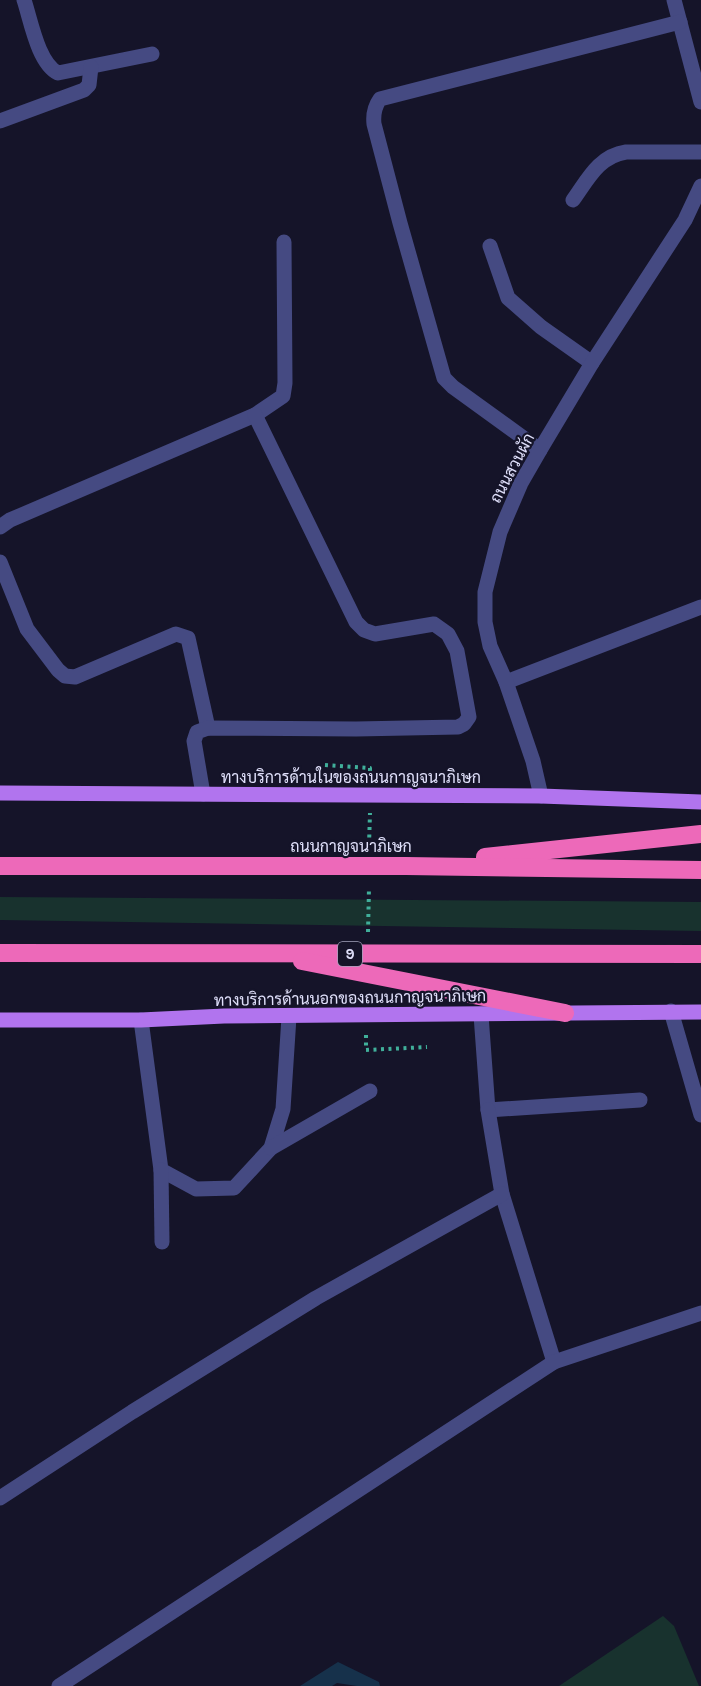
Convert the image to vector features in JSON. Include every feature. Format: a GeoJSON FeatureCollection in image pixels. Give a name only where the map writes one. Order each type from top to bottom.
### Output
{"type":"FeatureCollection","features":[{"type":"Feature","properties":{"kind":"highway"},"geometry":{"type":"LineString","coordinates":[[406,866],[701,834]]}},
{"type":"Feature","properties":{"kind":"highway","name":"ถนนกาญจนาภิเษก"},"geometry":{"type":"LineString","coordinates":[[0,866],[406,866],[701,870]]}},
{"type":"Feature","properties":{"kind":"highway","name":"9"},"geometry":{"type":"LineString","coordinates":[[0,953],[701,954]]}},
{"type":"Feature","properties":{"kind":"highway"},"geometry":{"type":"LineString","coordinates":[[261,953],[565,1013]]}},
{"type":"Feature","properties":{"kind":"main road","name":"ทางบริการด้านในของถนนกาญจนาภิเษก"},"geometry":{"type":"LineString","coordinates":[[0,793],[541,796],[701,802]]}},
{"type":"Feature","properties":{"kind":"main road","name":"ทางบริการด้านนอกของถนนกาญจนาภิเษก"},"geometry":{"type":"LineString","coordinates":[[0,1020],[701,1012]]}},
{"type":"Feature","properties":{"kind":"street"},"geometry":{"type":"LineString","coordinates":[[24,0],[42,57],[52,70],[58,73],[152,54]]}},
{"type":"Feature","properties":{"kind":"street"},"geometry":{"type":"LineString","coordinates":[[674,0],[701,102]]}},
{"type":"Feature","properties":{"kind":"street"},"geometry":{"type":"LineString","coordinates":[[540,450],[444,378],[374,124],[376,104],[381,99],[680,22]]}},
{"type":"Feature","properties":{"kind":"street"},"geometry":{"type":"LineString","coordinates":[[0,122],[84,90],[89,85],[91,67]]}},
{"type":"Feature","properties":{"kind":"street"},"geometry":{"type":"LineString","coordinates":[[573,200],[595,168],[615,154],[701,152]]}},
{"type":"Feature","properties":{"kind":"street","name":"ถนนสวนผัก"},"geometry":{"type":"LineString","coordinates":[[541,796],[506,682],[490,646],[485,622],[485,592],[500,532],[521,483],[540,450],[592,363],[686,220],[701,186]]}},
{"type":"Feature","properties":{"kind":"street"},"geometry":{"type":"LineString","coordinates":[[0,527],[10,520],[255,415],[283,396],[285,383],[284,242]]}},
{"type":"Feature","properties":{"kind":"street"},"geometry":{"type":"LineString","coordinates":[[490,246],[500,281],[508,298],[541,327],[592,363]]}},
{"type":"Feature","properties":{"kind":"street"},"geometry":{"type":"LineString","coordinates":[[203,794],[194,741],[197,732],[208,728],[458,727],[464,724],[469,717],[457,651],[448,634],[434,624],[375,634],[364,630],[356,622],[255,415]]}},
{"type":"Feature","properties":{"kind":"street"},"geometry":{"type":"LineString","coordinates":[[0,562],[27,629],[65,676],[75,677],[176,634],[188,638],[208,728]]}},
{"type":"Feature","properties":{"kind":"street"},"geometry":{"type":"LineString","coordinates":[[506,682],[701,607]]}},
{"type":"Feature","properties":{"kind":"street"},"geometry":{"type":"LineString","coordinates":[[671,1011],[701,1115]]}},
{"type":"Feature","properties":{"kind":"street"},"geometry":{"type":"LineString","coordinates":[[480,1015],[489,1110],[502,1194],[554,1362]]}},
{"type":"Feature","properties":{"kind":"street"},"geometry":{"type":"LineString","coordinates":[[271,1148],[283,1109],[289,1017]]}},
{"type":"Feature","properties":{"kind":"street"},"geometry":{"type":"LineString","coordinates":[[141,1020],[161,1170],[162,1242]]}},
{"type":"Feature","properties":{"kind":"street"},"geometry":{"type":"LineString","coordinates":[[161,1170],[196,1189],[234,1188],[271,1148],[370,1091]]}},
{"type":"Feature","properties":{"kind":"street"},"geometry":{"type":"LineString","coordinates":[[489,1110],[640,1101]]}},
{"type":"Feature","properties":{"kind":"street"},"geometry":{"type":"LineString","coordinates":[[0,1498],[132,1412],[316,1298],[502,1194]]}},
{"type":"Feature","properties":{"kind":"street"},"geometry":{"type":"LineString","coordinates":[[59,1686],[554,1362],[701,1313]]}},
{"type":"Feature","properties":{"kind":"path"},"geometry":{"type":"LineString","coordinates":[[325,765],[370,768],[370,779]]}},
{"type":"Feature","properties":{"kind":"path"},"geometry":{"type":"LineString","coordinates":[[369,850],[370,803]]}},
{"type":"Feature","properties":{"kind":"path"},"geometry":{"type":"LineString","coordinates":[[368,932],[369,885]]}},
{"type":"Feature","properties":{"kind":"path"},"geometry":{"type":"LineString","coordinates":[[366,1026],[366,1050],[427,1047]]}},
{"type":"Feature","properties":{"kind":"green space"},"geometry":{"type":"Polygon","coordinates":[[[0,897],[701,902],[701,931],[0,920],[0,897]]]}},
{"type":"Feature","properties":{"kind":"green space"},"geometry":{"type":"Polygon","coordinates":[[[663,1616],[674,1626],[699,1686],[559,1686],[663,1616]]]}},
{"type":"Feature","properties":{"kind":"water"},"geometry":{"type":"Polygon","coordinates":[[[338,1662],[379,1682],[380,1686],[337,1683],[332,1686],[300,1686],[338,1662]]]}}]}
